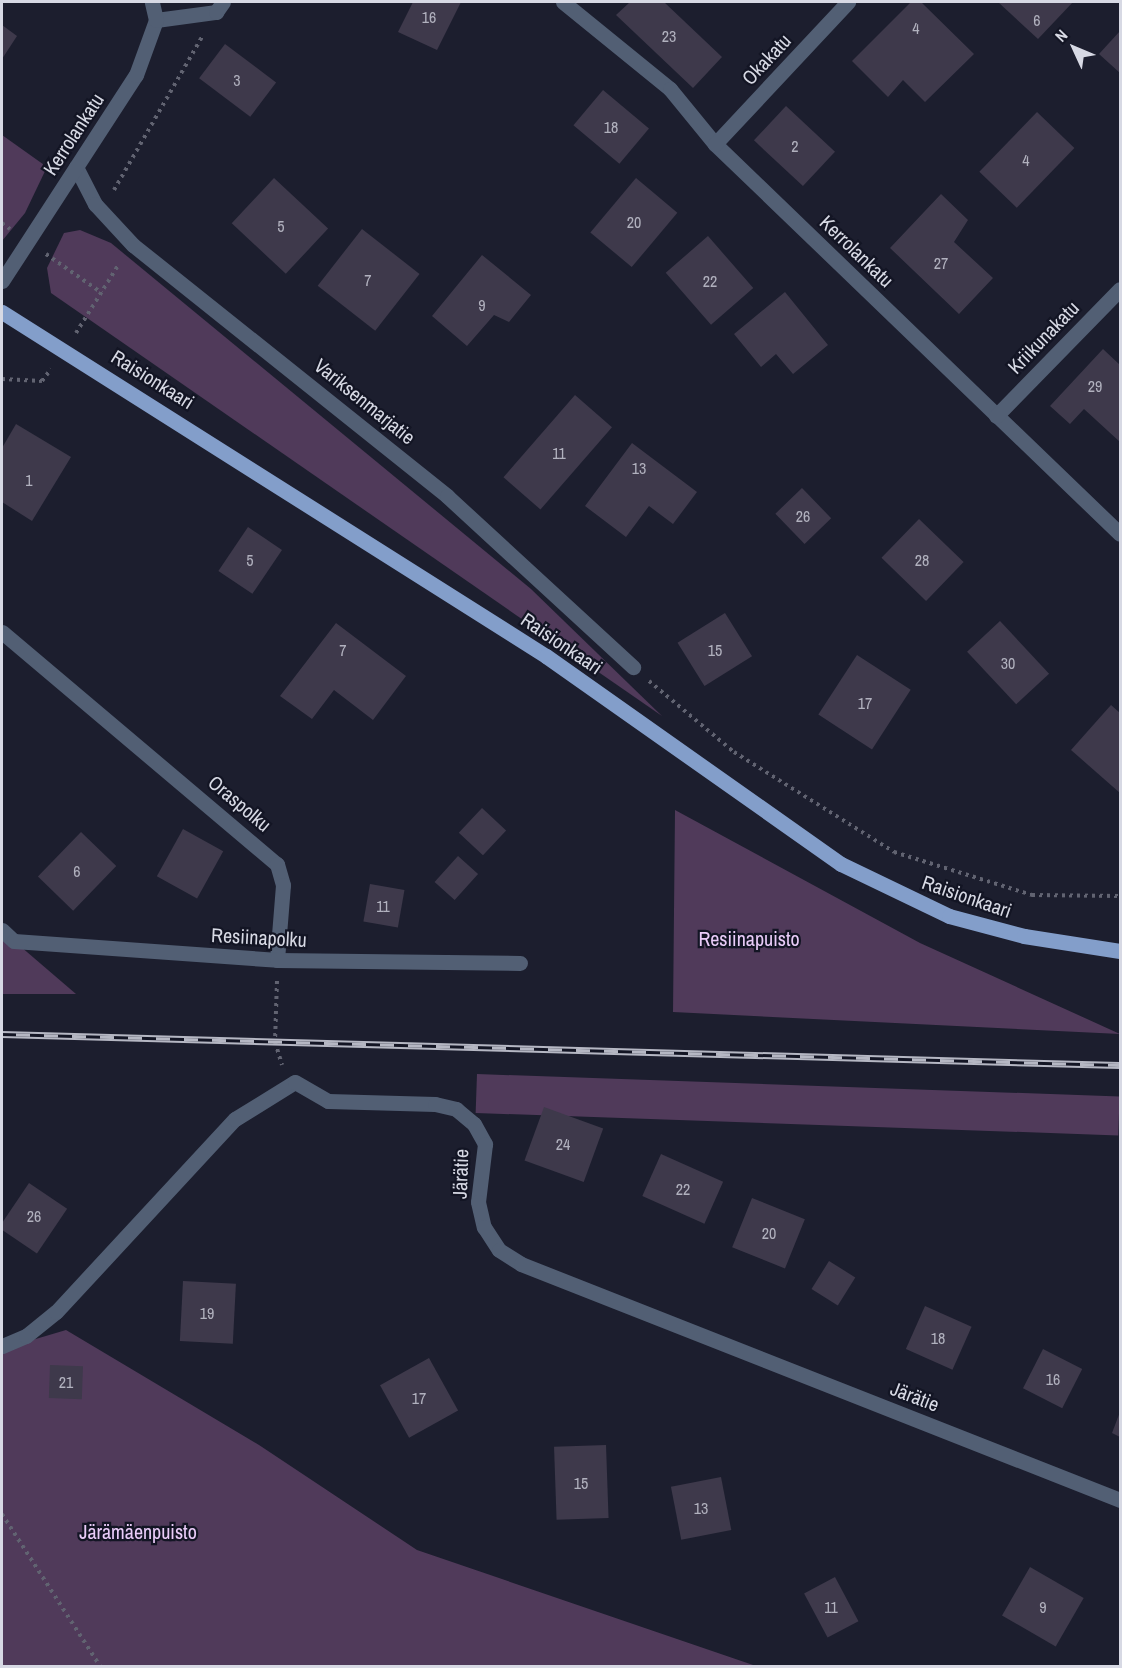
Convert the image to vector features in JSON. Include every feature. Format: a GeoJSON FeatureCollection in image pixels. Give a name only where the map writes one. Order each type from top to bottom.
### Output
{"type":"FeatureCollection","features":[{"type":"Feature","properties":{"kind":"main road","name":"Raisionkaari"},"geometry":{"type":"LineString","coordinates":[[2,312],[546,656],[841,864],[949,916],[1024,936],[1120,951]]}},
{"type":"Feature","properties":{"kind":"street"},"geometry":{"type":"LineString","coordinates":[[152,2],[156,20],[219,7]]}},
{"type":"Feature","properties":{"kind":"street","name":"Kerrolankatu"},"geometry":{"type":"LineString","coordinates":[[563,2],[633,54],[716,144],[1120,534]]}},
{"type":"Feature","properties":{"kind":"street","name":"Okakatu"},"geometry":{"type":"LineString","coordinates":[[716,144],[848,2]]}},
{"type":"Feature","properties":{"kind":"street","name":"Kerrolankatu"},"geometry":{"type":"LineString","coordinates":[[2,281],[136,75],[156,20]]}},
{"type":"Feature","properties":{"kind":"street","name":"Variksenmarjatie"},"geometry":{"type":"LineString","coordinates":[[76,167],[95,204],[119,232],[447,496],[633,667]]}},
{"type":"Feature","properties":{"kind":"street","name":"Kriikunakatu"},"geometry":{"type":"LineString","coordinates":[[996,416],[1120,289]]}},
{"type":"Feature","properties":{"kind":"street","name":"Oraspolku"},"geometry":{"type":"LineString","coordinates":[[2,632],[277,864],[283,885],[277,960]]}},
{"type":"Feature","properties":{"kind":"street","name":"Resiinapolku"},"geometry":{"type":"LineString","coordinates":[[2,930],[14,940],[277,960],[520,963]]}},
{"type":"Feature","properties":{"kind":"street"},"geometry":{"type":"LineString","coordinates":[[2,1346],[26,1336],[56,1311],[235,1119],[295,1082]]}},
{"type":"Feature","properties":{"kind":"street","name":"Järätie"},"geometry":{"type":"LineString","coordinates":[[295,1082],[327,1101],[435,1104],[456,1109],[474,1124],[485,1144],[478,1202],[484,1227],[499,1250],[521,1264],[1120,1500]]}},
{"type":"Feature","properties":{"kind":"path"},"geometry":{"type":"LineString","coordinates":[[119,232],[111,209],[114,190],[219,7]]}},
{"type":"Feature","properties":{"kind":"path"},"geometry":{"type":"LineString","coordinates":[[51,257],[102,293]]}},
{"type":"Feature","properties":{"kind":"path"},"geometry":{"type":"LineString","coordinates":[[633,667],[734,752],[894,852],[1032,895],[1120,896]]}},
{"type":"Feature","properties":{"kind":"path"},"geometry":{"type":"LineString","coordinates":[[277,960],[275,1042],[284,1070],[295,1082]]}},
{"type":"Feature","properties":{"kind":"path"},"geometry":{"type":"LineString","coordinates":[[2,1514],[100,1666]]}},
{"type":"Feature","properties":{"kind":"green space"},"geometry":{"type":"Polygon","coordinates":[[[2,135],[47,167],[25,213],[2,241],[2,135]]]}},
{"type":"Feature","properties":{"kind":"green space"},"geometry":{"type":"Polygon","coordinates":[[[80,230],[111,243],[531,589],[662,716],[51,293],[47,268],[64,233],[80,230]]]}},
{"type":"Feature","properties":{"kind":"green space","name":"Resiinapuisto"},"geometry":{"type":"Polygon","coordinates":[[[675,810],[920,943],[1120,1034],[673,1012],[675,810]]]}},
{"type":"Feature","properties":{"kind":"green space"},"geometry":{"type":"Polygon","coordinates":[[[2,931],[6,934],[76,994],[2,994],[2,931]]]}},
{"type":"Feature","properties":{"kind":"green space"},"geometry":{"type":"Polygon","coordinates":[[[477,1074],[1120,1096],[1118,1135],[476,1113],[477,1074]]]}},
{"type":"Feature","properties":{"kind":"green space","name":"Järämäenpuisto"},"geometry":{"type":"Polygon","coordinates":[[[66,1330],[259,1445],[417,1550],[756,1666],[2,1666],[2,1349],[66,1330]]]}},
{"type":"Feature","properties":{"kind":"building"},"geometry":{"type":"Polygon","coordinates":[[[413,2],[461,2],[437,50],[398,32],[413,2]]]}},
{"type":"Feature","properties":{"kind":"building"},"geometry":{"type":"Polygon","coordinates":[[[630,2],[664,2],[722,57],[693,88],[616,15],[630,2]]]}},
{"type":"Feature","properties":{"kind":"building"},"geometry":{"type":"Polygon","coordinates":[[[911,2],[921,2],[974,54],[925,102],[903,80],[888,97],[852,61],[911,2]]]}},
{"type":"Feature","properties":{"kind":"building"},"geometry":{"type":"Polygon","coordinates":[[[998,2],[1073,2],[1038,39],[998,2]]]}},
{"type":"Feature","properties":{"kind":"building"},"geometry":{"type":"Polygon","coordinates":[[[2,25],[17,36],[2,59],[2,25]]]}},
{"type":"Feature","properties":{"kind":"building"},"geometry":{"type":"Polygon","coordinates":[[[1120,31],[1120,73],[1099,54],[1120,31]]]}},
{"type":"Feature","properties":{"kind":"building"},"geometry":{"type":"Polygon","coordinates":[[[225,44],[276,83],[250,117],[199,78],[225,44]]]}},
{"type":"Feature","properties":{"kind":"building"},"geometry":{"type":"Polygon","coordinates":[[[603,90],[649,129],[619,164],[573,125],[603,90]]]}},
{"type":"Feature","properties":{"kind":"building"},"geometry":{"type":"Polygon","coordinates":[[[786,106],[835,152],[803,186],[754,140],[786,106]]]}},
{"type":"Feature","properties":{"kind":"building"},"geometry":{"type":"Polygon","coordinates":[[[1037,112],[1074,148],[1017,208],[979,172],[1037,112]]]}},
{"type":"Feature","properties":{"kind":"building"},"geometry":{"type":"Polygon","coordinates":[[[274,178],[328,228],[286,274],[232,223],[274,178]]]}},
{"type":"Feature","properties":{"kind":"building"},"geometry":{"type":"Polygon","coordinates":[[[636,178],[677,213],[632,267],[590,232],[636,178]]]}},
{"type":"Feature","properties":{"kind":"building"},"geometry":{"type":"Polygon","coordinates":[[[941,194],[968,220],[954,242],[993,278],[959,314],[890,248],[941,194]]]}},
{"type":"Feature","properties":{"kind":"building"},"geometry":{"type":"Polygon","coordinates":[[[362,229],[420,274],[375,331],[318,286],[362,229]]]}},
{"type":"Feature","properties":{"kind":"building"},"geometry":{"type":"Polygon","coordinates":[[[708,236],[753,288],[711,325],[666,273],[708,236]]]}},
{"type":"Feature","properties":{"kind":"building"},"geometry":{"type":"Polygon","coordinates":[[[482,255],[531,295],[509,322],[494,315],[467,346],[432,316],[482,255]]]}},
{"type":"Feature","properties":{"kind":"building"},"geometry":{"type":"Polygon","coordinates":[[[785,292],[828,345],[793,374],[776,354],[761,367],[734,334],[785,292]]]}},
{"type":"Feature","properties":{"kind":"building"},"geometry":{"type":"Polygon","coordinates":[[[1103,349],[1120,365],[1120,442],[1084,409],[1070,424],[1050,406],[1103,349]]]}},
{"type":"Feature","properties":{"kind":"building"},"geometry":{"type":"Polygon","coordinates":[[[575,395],[612,427],[540,509],[503,477],[575,395]]]}},
{"type":"Feature","properties":{"kind":"building"},"geometry":{"type":"Polygon","coordinates":[[[16,424],[71,457],[32,521],[2,502],[2,448],[16,424]]]}},
{"type":"Feature","properties":{"kind":"building"},"geometry":{"type":"Polygon","coordinates":[[[632,443],[697,492],[673,524],[649,506],[626,537],[585,506],[632,443]]]}},
{"type":"Feature","properties":{"kind":"building"},"geometry":{"type":"Polygon","coordinates":[[[802,488],[831,518],[805,544],[775,514],[802,488]]]}},
{"type":"Feature","properties":{"kind":"building"},"geometry":{"type":"Polygon","coordinates":[[[919,519],[964,562],[926,601],[881,558],[919,519]]]}},
{"type":"Feature","properties":{"kind":"building"},"geometry":{"type":"Polygon","coordinates":[[[248,527],[282,550],[252,594],[218,571],[248,527]]]}},
{"type":"Feature","properties":{"kind":"building"},"geometry":{"type":"Polygon","coordinates":[[[725,613],[752,656],[705,686],[678,643],[725,613]]]}},
{"type":"Feature","properties":{"kind":"building"},"geometry":{"type":"Polygon","coordinates":[[[1000,621],[1049,674],[1016,704],[967,652],[1000,621]]]}},
{"type":"Feature","properties":{"kind":"building"},"geometry":{"type":"Polygon","coordinates":[[[336,623],[406,676],[373,720],[334,690],[312,719],[280,696],[336,623]]]}},
{"type":"Feature","properties":{"kind":"building"},"geometry":{"type":"Polygon","coordinates":[[[857,655],[911,690],[872,749],[818,715],[857,655]]]}},
{"type":"Feature","properties":{"kind":"building"},"geometry":{"type":"Polygon","coordinates":[[[1111,705],[1120,713],[1120,793],[1071,750],[1111,705]]]}},
{"type":"Feature","properties":{"kind":"building"},"geometry":{"type":"Polygon","coordinates":[[[482,808],[506,831],[483,855],[459,833],[482,808]]]}},
{"type":"Feature","properties":{"kind":"building"},"geometry":{"type":"Polygon","coordinates":[[[183,829],[223,851],[197,899],[157,876],[183,829]]]}},
{"type":"Feature","properties":{"kind":"building"},"geometry":{"type":"Polygon","coordinates":[[[81,832],[116,866],[73,911],[38,877],[81,832]]]}},
{"type":"Feature","properties":{"kind":"building"},"geometry":{"type":"Polygon","coordinates":[[[458,856],[478,874],[455,900],[435,882],[458,856]]]}},
{"type":"Feature","properties":{"kind":"building"},"geometry":{"type":"Polygon","coordinates":[[[370,884],[404,890],[398,928],[363,921],[370,884]]]}},
{"type":"Feature","properties":{"kind":"building"},"geometry":{"type":"Polygon","coordinates":[[[544,1107],[603,1129],[584,1182],[525,1161],[544,1107]]]}},
{"type":"Feature","properties":{"kind":"building"},"geometry":{"type":"Polygon","coordinates":[[[661,1154],[723,1182],[704,1224],[642,1196],[661,1154]]]}},
{"type":"Feature","properties":{"kind":"building"},"geometry":{"type":"Polygon","coordinates":[[[29,1183],[67,1209],[37,1253],[2,1230],[2,1223],[29,1183]]]}},
{"type":"Feature","properties":{"kind":"building"},"geometry":{"type":"Polygon","coordinates":[[[752,1198],[805,1219],[785,1268],[732,1247],[752,1198]]]}},
{"type":"Feature","properties":{"kind":"building"},"geometry":{"type":"Polygon","coordinates":[[[829,1261],[855,1277],[838,1305],[812,1289],[829,1261]]]}},
{"type":"Feature","properties":{"kind":"building"},"geometry":{"type":"Polygon","coordinates":[[[183,1281],[236,1284],[233,1344],[180,1341],[183,1281]]]}},
{"type":"Feature","properties":{"kind":"building"},"geometry":{"type":"Polygon","coordinates":[[[925,1306],[972,1327],[952,1370],[906,1349],[925,1306]]]}},
{"type":"Feature","properties":{"kind":"building"},"geometry":{"type":"Polygon","coordinates":[[[1043,1349],[1082,1369],[1062,1408],[1023,1388],[1043,1349]]]}},
{"type":"Feature","properties":{"kind":"building"},"geometry":{"type":"Polygon","coordinates":[[[429,1358],[458,1410],[409,1438],[380,1385],[429,1358]]]}},
{"type":"Feature","properties":{"kind":"building"},"geometry":{"type":"Polygon","coordinates":[[[50,1365],[83,1366],[82,1399],[49,1398],[50,1365]]]}},
{"type":"Feature","properties":{"kind":"building"},"geometry":{"type":"Polygon","coordinates":[[[1120,1412],[1120,1437],[1112,1433],[1120,1412]]]}},
{"type":"Feature","properties":{"kind":"building"},"geometry":{"type":"Polygon","coordinates":[[[606,1445],[609,1518],[557,1520],[554,1447],[606,1445]]]}},
{"type":"Feature","properties":{"kind":"building"},"geometry":{"type":"Polygon","coordinates":[[[721,1477],[731,1530],[681,1540],[671,1487],[721,1477]]]}},
{"type":"Feature","properties":{"kind":"building"},"geometry":{"type":"Polygon","coordinates":[[[1030,1567],[1084,1598],[1056,1646],[1002,1615],[1030,1567]]]}},
{"type":"Feature","properties":{"kind":"building"},"geometry":{"type":"Polygon","coordinates":[[[835,1577],[858,1621],[828,1638],[804,1593],[835,1577]]]}},
{"type":"Feature","properties":{"kind":"railway"},"geometry":{"type":"LineString","coordinates":[[2,1034],[1120,1065]]}}]}
